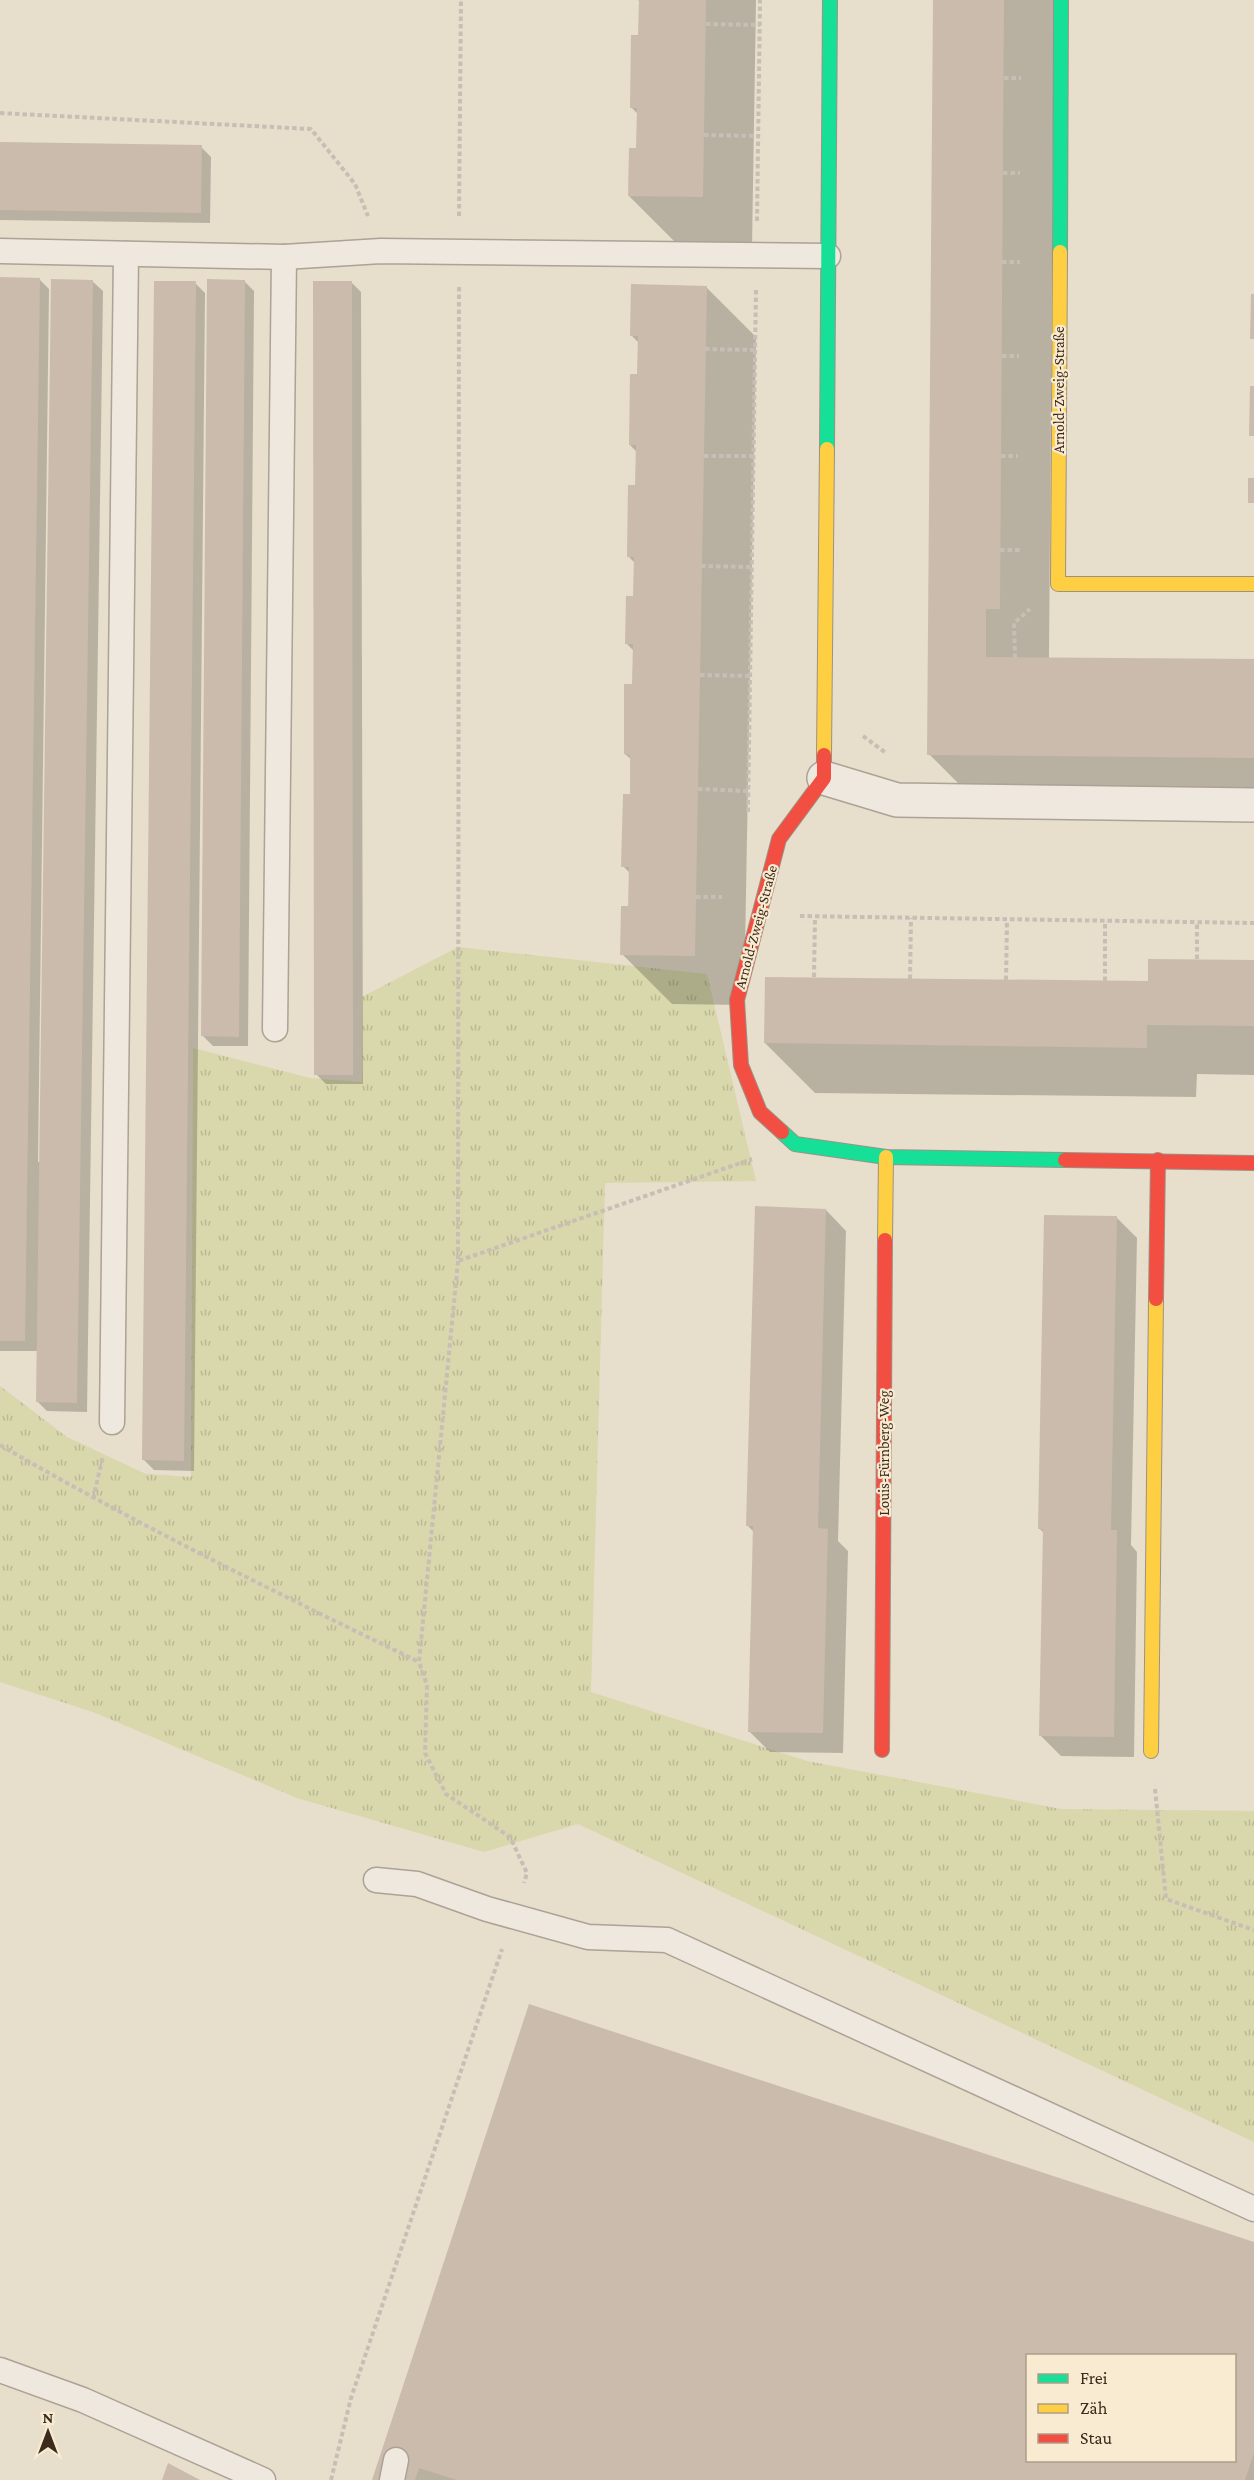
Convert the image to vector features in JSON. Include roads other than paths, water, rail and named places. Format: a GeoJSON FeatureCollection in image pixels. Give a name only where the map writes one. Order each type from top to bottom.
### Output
{"type":"FeatureCollection","features":[{"type":"Feature","properties":{"kind":"street"},"geometry":{"type":"LineString","coordinates":[[830,0],[824,778],[897,800],[1254,805]]}},
{"type":"Feature","properties":{"kind":"street","name":"Arnold-Zweig-Straße"},"geometry":{"type":"LineString","coordinates":[[1061,0],[1058,584],[1254,584]]}},
{"type":"Feature","properties":{"kind":"street","name":"Arnold-Zweig-Straße"},"geometry":{"type":"LineString","coordinates":[[824,778],[779,839],[736,1000],[741,1065],[760,1112],[795,1144],[886,1157]]}},
{"type":"Feature","properties":{"kind":"street"},"geometry":{"type":"LineString","coordinates":[[886,1157],[1254,1163]]}},
{"type":"Feature","properties":{"kind":"street","name":"Louis-Fürnberg-Weg"},"geometry":{"type":"LineString","coordinates":[[882,1750],[886,1157]]}},
{"type":"Feature","properties":{"kind":"street"},"geometry":{"type":"LineString","coordinates":[[1151,1751],[1158,1160]]}},
{"type":"Feature","properties":{"kind":"lane"},"geometry":{"type":"LineString","coordinates":[[0,251],[284,257],[381,250],[828,256]]}},
{"type":"Feature","properties":{"kind":"lane"},"geometry":{"type":"LineString","coordinates":[[112,1422],[126,254]]}},
{"type":"Feature","properties":{"kind":"lane"},"geometry":{"type":"LineString","coordinates":[[275,1029],[284,257]]}},
{"type":"Feature","properties":{"kind":"lane"},"geometry":{"type":"LineString","coordinates":[[376,1880],[417,1884],[487,1909],[588,1937],[667,1940],[1254,2209]]}},
{"type":"Feature","properties":{"kind":"lane"},"geometry":{"type":"LineString","coordinates":[[0,2370],[83,2400],[263,2480]]}}]}
